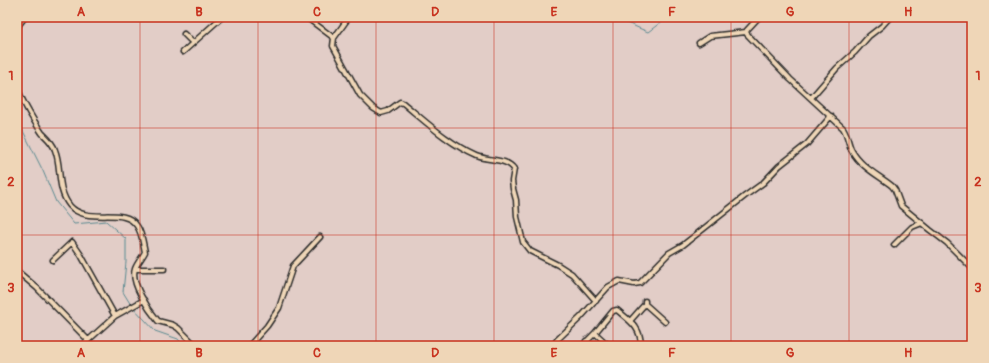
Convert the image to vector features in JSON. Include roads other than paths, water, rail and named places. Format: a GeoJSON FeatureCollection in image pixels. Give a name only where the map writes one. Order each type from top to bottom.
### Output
{"type":"FeatureCollection","features":[{"type":"Feature","properties":{"kind":"street"},"geometry":{"type":"LineString","coordinates":[[17,27],[25,17]]}},
{"type":"Feature","properties":{"kind":"street"},"geometry":{"type":"LineString","coordinates":[[183,52],[222,17]]}},
{"type":"Feature","properties":{"kind":"street"},"geometry":{"type":"LineString","coordinates":[[306,17],[334,38]]}},
{"type":"Feature","properties":{"kind":"street"},"geometry":{"type":"LineString","coordinates":[[349,17],[334,38],[333,46],[360,95],[377,111],[384,113],[400,102],[460,148],[484,159],[512,165],[514,168],[512,181],[513,189],[516,200],[520,233],[523,242],[530,251],[558,264],[572,274],[596,301]]}},
{"type":"Feature","properties":{"kind":"street"},"geometry":{"type":"LineString","coordinates":[[699,43],[710,36],[746,32],[759,17]]}},
{"type":"Feature","properties":{"kind":"street"},"geometry":{"type":"LineString","coordinates":[[812,98],[837,68],[890,17]]}},
{"type":"Feature","properties":{"kind":"street"},"geometry":{"type":"LineString","coordinates":[[746,32],[790,79],[812,98],[846,132],[851,149],[855,156],[863,165],[892,186],[901,206],[947,243],[972,268]]}},
{"type":"Feature","properties":{"kind":"street"},"geometry":{"type":"LineString","coordinates":[[184,34],[193,43]]}},
{"type":"Feature","properties":{"kind":"street"},"geometry":{"type":"LineString","coordinates":[[17,87],[31,116],[56,150],[60,185],[70,206],[85,215],[124,216],[131,219],[137,225],[141,234],[145,252],[135,269],[134,277],[136,286],[158,321],[178,328],[196,346]]}},
{"type":"Feature","properties":{"kind":"street"},"geometry":{"type":"LineString","coordinates":[[554,346],[557,340],[608,287],[616,282],[624,281],[634,284],[640,283],[669,253],[683,245],[745,196],[763,184],[778,166],[807,144],[831,116]]}},
{"type":"Feature","properties":{"kind":"street"},"geometry":{"type":"LineString","coordinates":[[894,245],[912,227],[922,224]]}},
{"type":"Feature","properties":{"kind":"street"},"geometry":{"type":"LineString","coordinates":[[249,346],[267,326],[279,308],[293,266],[320,237]]}},
{"type":"Feature","properties":{"kind":"street"},"geometry":{"type":"LineString","coordinates":[[53,260],[72,242],[81,255],[115,316]]}},
{"type":"Feature","properties":{"kind":"street"},"geometry":{"type":"LineString","coordinates":[[135,269],[164,269]]}},
{"type":"Feature","properties":{"kind":"street"},"geometry":{"type":"LineString","coordinates":[[17,271],[37,288],[88,340]]}},
{"type":"Feature","properties":{"kind":"street"},"geometry":{"type":"LineString","coordinates":[[82,346],[115,316],[144,300]]}},
{"type":"Feature","properties":{"kind":"street"},"geometry":{"type":"LineString","coordinates":[[630,321],[645,302],[665,322]]}},
{"type":"Feature","properties":{"kind":"street"},"geometry":{"type":"LineString","coordinates":[[582,346],[615,310],[617,310],[637,328],[640,334],[641,346]]}},
{"type":"Feature","properties":{"kind":"street"},"geometry":{"type":"LineString","coordinates":[[595,333],[609,346]]}},
{"type":"Feature","properties":{"kind":"street"},"geometry":{"type":"LineString","coordinates":[[586,342],[591,346]]}},
{"type":"Feature","properties":{"kind":"waterway"},"geometry":{"type":"LineString","coordinates":[[613,17],[648,32],[668,17]]}},
{"type":"Feature","properties":{"kind":"waterway"},"geometry":{"type":"LineString","coordinates":[[17,119],[43,171],[56,202],[74,224],[106,221],[126,239],[126,262],[123,292],[131,305]]}},
{"type":"Feature","properties":{"kind":"waterway"},"geometry":{"type":"LineString","coordinates":[[133,307],[155,331],[178,339],[184,346]]}}]}
